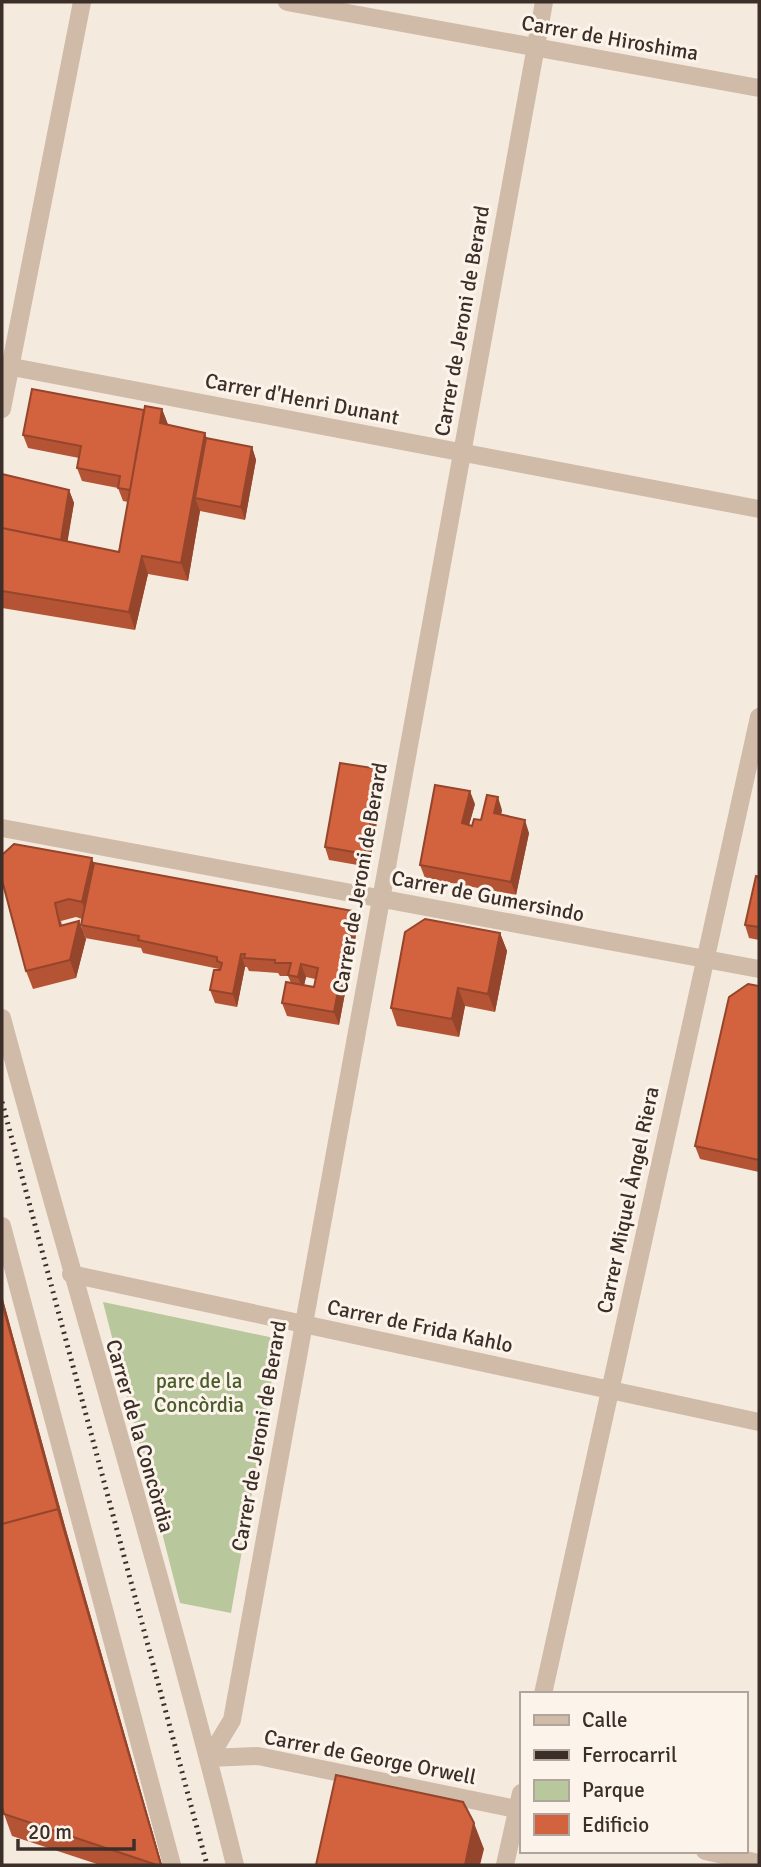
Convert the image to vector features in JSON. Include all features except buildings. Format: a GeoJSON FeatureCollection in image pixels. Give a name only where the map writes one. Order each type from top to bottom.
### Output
{"type":"FeatureCollection","features":[{"type":"Feature","properties":{"kind":"street"},"geometry":{"type":"LineString","coordinates":[[2,409],[6,366],[82,2]]}},
{"type":"Feature","properties":{"kind":"street","name":"Carrer de Hiroshima"},"geometry":{"type":"LineString","coordinates":[[287,2],[759,88]]}},
{"type":"Feature","properties":{"kind":"street","name":"Carrer de Jeroni de Berard"},"geometry":{"type":"LineString","coordinates":[[209,1758],[232,1720],[544,2]]}},
{"type":"Feature","properties":{"kind":"street","name":"Carrer d'Henri Dunant"},"geometry":{"type":"LineString","coordinates":[[6,366],[759,509]]}},
{"type":"Feature","properties":{"kind":"street","name":"Carrer Miquel Àngel Riera"},"geometry":{"type":"LineString","coordinates":[[543,1692],[759,717]]}},
{"type":"Feature","properties":{"kind":"street","name":"Carrer de Gumersindo"},"geometry":{"type":"LineString","coordinates":[[2,828],[759,970]]}},
{"type":"Feature","properties":{"kind":"street","name":"Carrer de la Concòrdia"},"geometry":{"type":"LineString","coordinates":[[2,1018],[71,1274],[209,1758],[235,1865]]}},
{"type":"Feature","properties":{"kind":"street"},"geometry":{"type":"LineString","coordinates":[[2,1226],[172,1865]]}},
{"type":"Feature","properties":{"kind":"street","name":"Carrer de Frida Kahlo"},"geometry":{"type":"LineString","coordinates":[[71,1274],[759,1422]]}},
{"type":"Feature","properties":{"kind":"street","name":"Carrer de George Orwell"},"geometry":{"type":"LineString","coordinates":[[209,1758],[258,1756],[520,1804]]}},
{"type":"Feature","properties":{"kind":"street"},"geometry":{"type":"LineString","coordinates":[[505,1865],[520,1804]]}},
{"type":"Feature","properties":{"kind":"street"},"geometry":{"type":"LineString","coordinates":[[714,1853],[759,1863]]}},
{"type":"Feature","properties":{"kind":"green space","name":"parc de la Concòrdia"},"geometry":{"type":"Polygon","coordinates":[[[103,1302],[279,1339],[231,1613],[180,1603],[103,1302]]]}},
{"type":"Feature","properties":{"kind":"railway"},"geometry":{"type":"LineString","coordinates":[[2,1102],[207,1865]]}}]}
